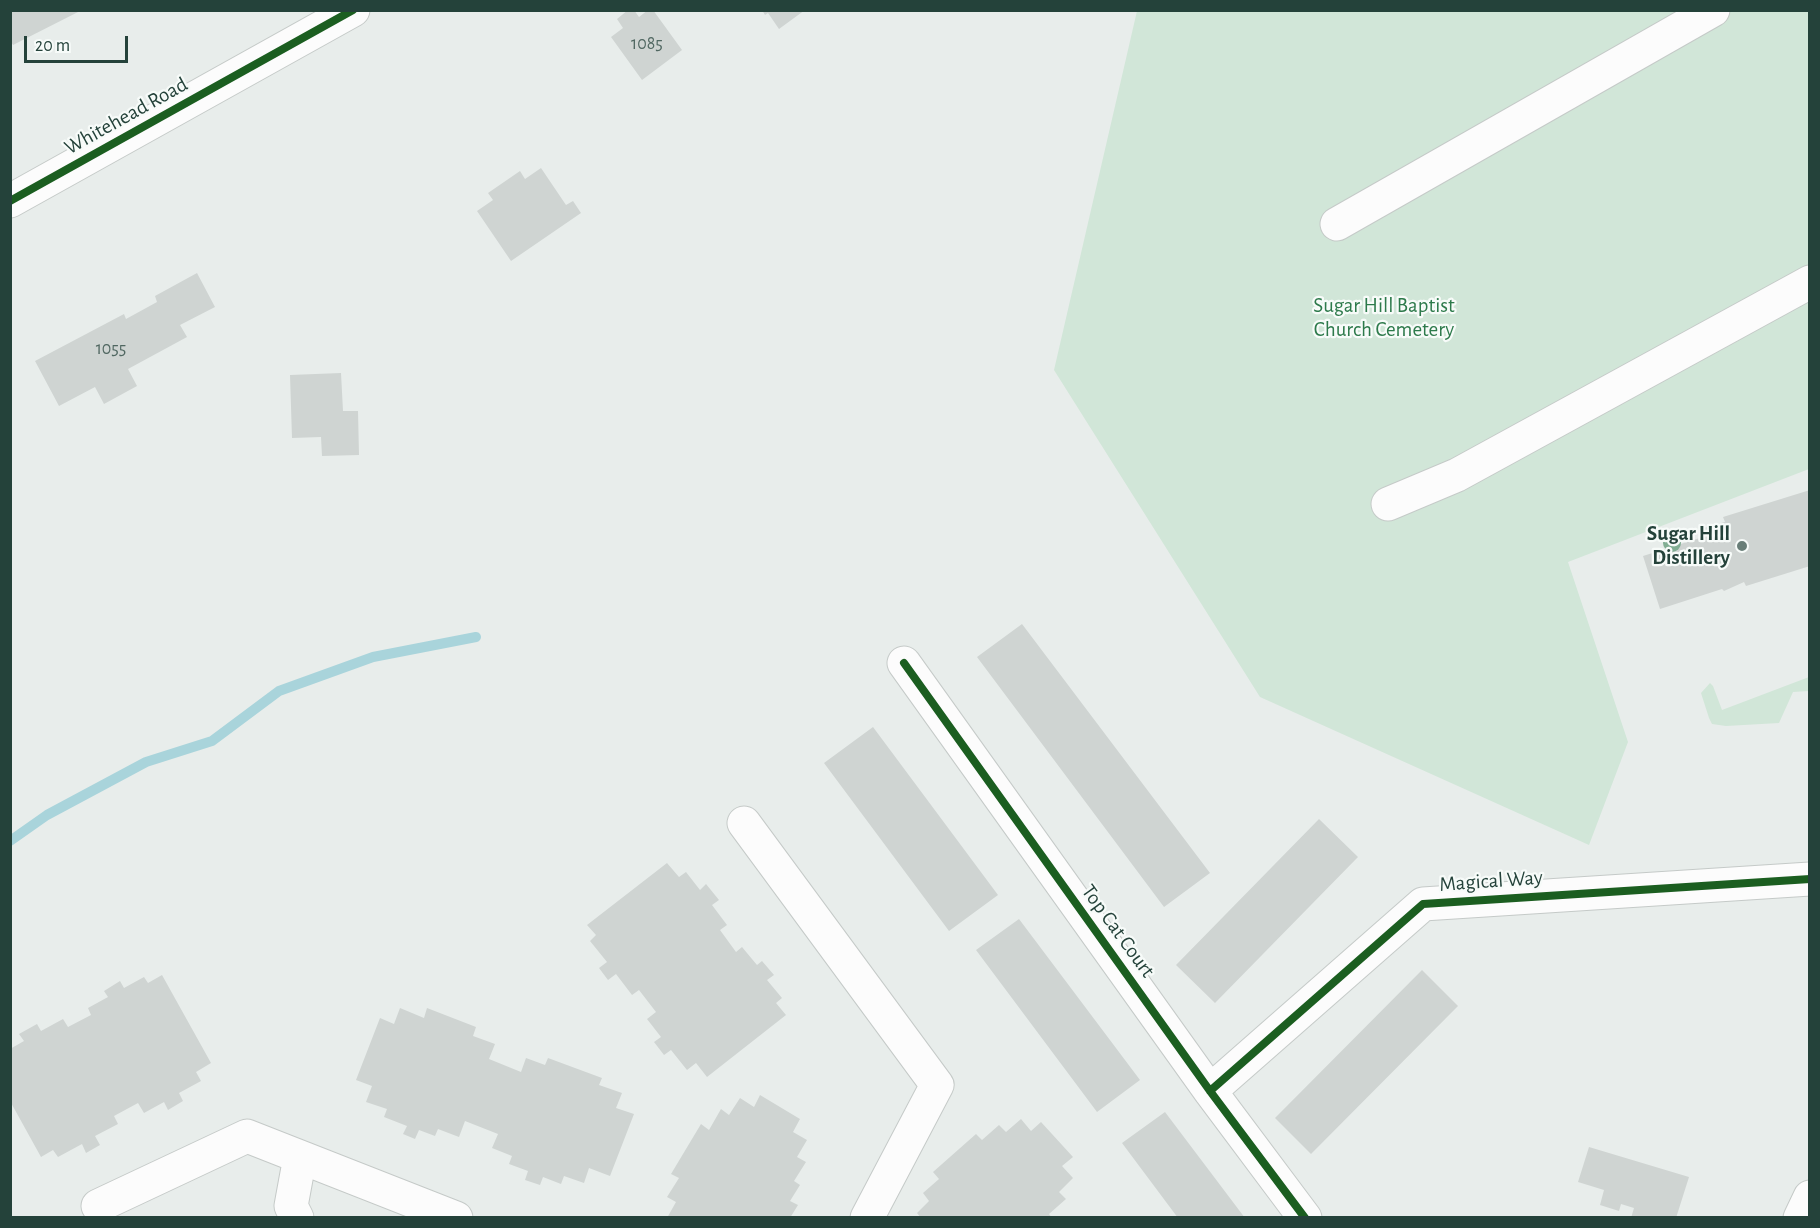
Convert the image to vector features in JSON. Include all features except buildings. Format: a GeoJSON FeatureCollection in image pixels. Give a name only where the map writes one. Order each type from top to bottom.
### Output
{"type":"FeatureCollection","features":[{"type":"Feature","properties":{"kind":"street","name":"Whitehead Road"},"geometry":{"type":"LineString","coordinates":[[10,201],[352,10]]}},
{"type":"Feature","properties":{"kind":"street"},"geometry":{"type":"LineString","coordinates":[[1337,224],[1713,10]]}},
{"type":"Feature","properties":{"kind":"street"},"geometry":{"type":"LineString","coordinates":[[1388,504],[1457,476],[1809,282]]}},
{"type":"Feature","properties":{"kind":"street","name":"Top Cat Court"},"geometry":{"type":"LineString","coordinates":[[904,663],[1210,1091],[1305,1218]]}},
{"type":"Feature","properties":{"kind":"street"},"geometry":{"type":"LineString","coordinates":[[744,823],[937,1085],[867,1218]]}},
{"type":"Feature","properties":{"kind":"street","name":"Magical Way"},"geometry":{"type":"LineString","coordinates":[[1210,1091],[1423,904],[1809,879]]}},
{"type":"Feature","properties":{"kind":"street"},"geometry":{"type":"LineString","coordinates":[[98,1206],[247,1136],[456,1218]]}},
{"type":"Feature","properties":{"kind":"street"},"geometry":{"type":"LineString","coordinates":[[297,1218],[291,1206],[300,1156]]}},
{"type":"Feature","properties":{"kind":"street"},"geometry":{"type":"LineString","coordinates":[[1800,1218],[1809,1197]]}},
{"type":"Feature","properties":{"kind":"green space","name":"Sugar Hill Baptist Church Cemetery"},"geometry":{"type":"Polygon","coordinates":[[[1137,11],[1809,11],[1809,469],[1568,562],[1628,742],[1589,845],[1260,697],[1054,370],[1137,11]]]}},
{"type":"Feature","properties":{"kind":"green space"},"geometry":{"type":"Polygon","coordinates":[[[1809,677],[1809,691],[1793,692],[1779,723],[1726,726],[1712,724],[1701,693],[1710,683],[1722,710],[1809,677]]]}},
{"type":"Feature","properties":{"kind":"waterway"},"geometry":{"type":"LineString","coordinates":[[10,841],[47,815],[146,762],[212,741],[279,691],[373,657],[476,637]]}},
{"type":"Feature","properties":{"kind":"cycle path"},"geometry":{"type":"LineString","coordinates":[[10,201],[353,10]]}},
{"type":"Feature","properties":{"kind":"cycle path"},"geometry":{"type":"LineString","coordinates":[[904,663],[1210,1091],[1305,1218]]}},
{"type":"Feature","properties":{"kind":"cycle path"},"geometry":{"type":"LineString","coordinates":[[1210,1091],[1423,904],[1810,879]]}},
{"type":"Feature","properties":{"kind":"place","name":"Sugar Hill Distillery"},"geometry":{"type":"Point","coordinates":[1742,546]}}]}
